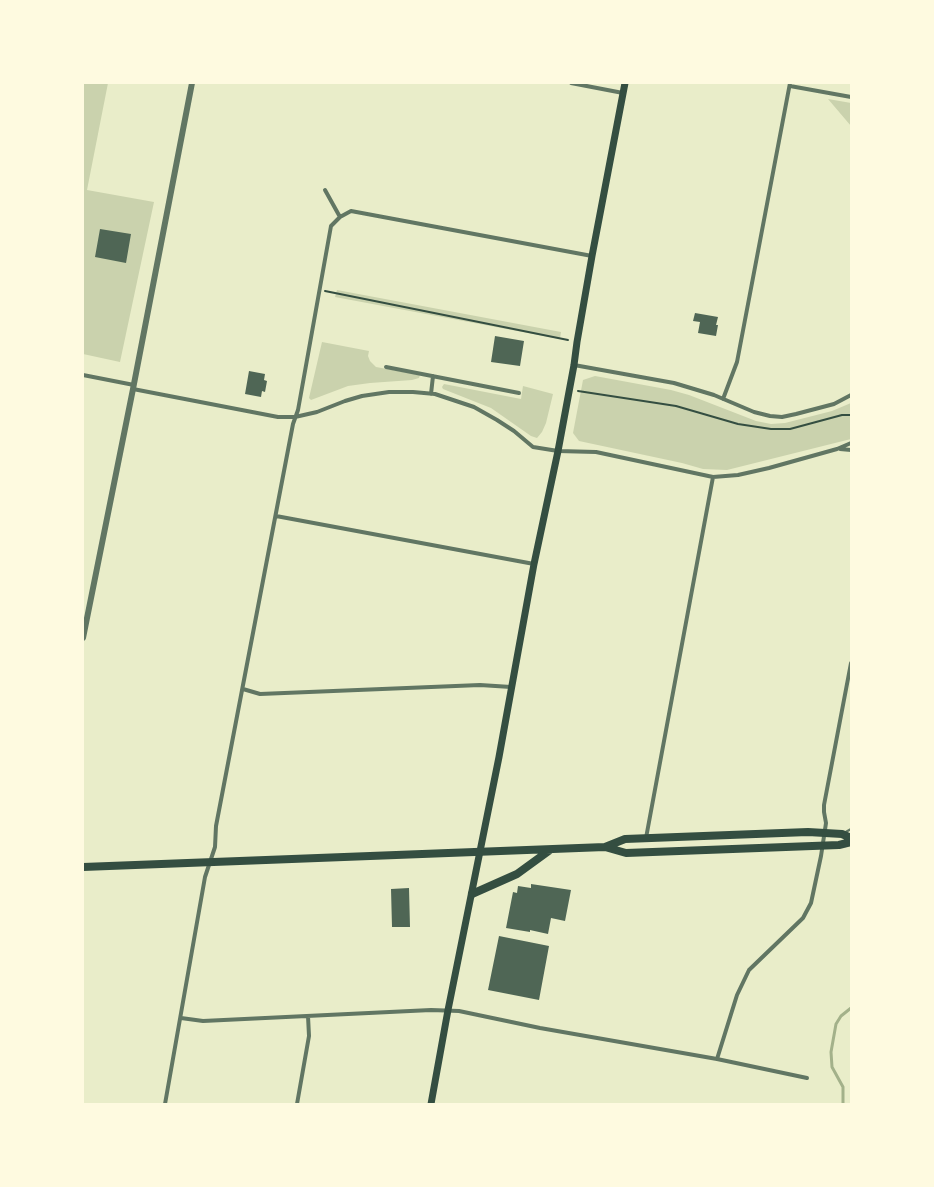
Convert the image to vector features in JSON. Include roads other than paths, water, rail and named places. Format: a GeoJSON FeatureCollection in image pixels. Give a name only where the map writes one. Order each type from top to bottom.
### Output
{"type":"FeatureCollection","features":[{"type":"Feature","properties":{"kind":"main road"},"geometry":{"type":"LineString","coordinates":[[431,1104],[448,1010],[500,751],[534,564],[570,390],[592,256],[625,83]]}},
{"type":"Feature","properties":{"kind":"main road"},"geometry":{"type":"LineString","coordinates":[[83,867],[551,850],[605,847],[625,840],[646,838],[825,832],[842,834],[851,838]]}},
{"type":"Feature","properties":{"kind":"main road"},"geometry":{"type":"LineString","coordinates":[[605,847],[626,853],[839,845],[851,842]]}},
{"type":"Feature","properties":{"kind":"main road"},"geometry":{"type":"LineString","coordinates":[[472,894],[517,874],[551,850]]}},
{"type":"Feature","properties":{"kind":"street"},"geometry":{"type":"LineString","coordinates":[[83,638],[134,387],[192,83]]}},
{"type":"Feature","properties":{"kind":"street"},"geometry":{"type":"LineString","coordinates":[[571,83],[623,93]]}},
{"type":"Feature","properties":{"kind":"street"},"geometry":{"type":"LineString","coordinates":[[723,399],[737,362],[790,84],[851,97]]}},
{"type":"Feature","properties":{"kind":"street"},"geometry":{"type":"LineString","coordinates":[[325,190],[340,217]]}},
{"type":"Feature","properties":{"kind":"street"},"geometry":{"type":"LineString","coordinates":[[165,1104],[205,877],[215,847],[216,826],[295,417],[298,410],[318,290],[331,226],[340,217],[352,211],[592,256]]}},
{"type":"Feature","properties":{"kind":"street"},"geometry":{"type":"LineString","coordinates":[[574,365],[674,383],[723,399],[754,412],[777,417],[790,416],[834,404],[851,395]]}},
{"type":"Feature","properties":{"kind":"street"},"geometry":{"type":"LineString","coordinates":[[386,367],[519,393]]}},
{"type":"Feature","properties":{"kind":"street"},"geometry":{"type":"LineString","coordinates":[[83,375],[278,417],[295,417],[317,412],[344,401],[362,396],[389,392],[431,394],[450,398],[474,407],[514,431],[533,447],[558,451],[596,452],[713,477],[738,475],[770,468],[837,449],[851,443]]}},
{"type":"Feature","properties":{"kind":"street"},"geometry":{"type":"LineString","coordinates":[[431,394],[433,376]]}},
{"type":"Feature","properties":{"kind":"street"},"geometry":{"type":"LineString","coordinates":[[837,449],[851,450]]}},
{"type":"Feature","properties":{"kind":"street"},"geometry":{"type":"LineString","coordinates":[[646,838],[713,477]]}},
{"type":"Feature","properties":{"kind":"street"},"geometry":{"type":"LineString","coordinates":[[276,516],[534,564]]}},
{"type":"Feature","properties":{"kind":"street"},"geometry":{"type":"LineString","coordinates":[[718,1059],[737,995],[749,970],[803,918],[809,908],[823,845],[826,823],[824,805],[851,663]]}},
{"type":"Feature","properties":{"kind":"street"},"geometry":{"type":"LineString","coordinates":[[243,689],[260,694],[480,685],[511,687]]}},
{"type":"Feature","properties":{"kind":"street"},"geometry":{"type":"LineString","coordinates":[[181,1018],[203,1021],[448,1010],[459,1011],[540,1028],[718,1059],[806,1078]]}},
{"type":"Feature","properties":{"kind":"street"},"geometry":{"type":"LineString","coordinates":[[297,1104],[309,1036],[308,1016]]}},
{"type":"Feature","properties":{"kind":"lane"},"geometry":{"type":"LineString","coordinates":[[842,834],[851,829]]}},
{"type":"Feature","properties":{"kind":"waterway"},"geometry":{"type":"LineString","coordinates":[[843,1104],[843,1087],[832,1067],[831,1052],[836,1024],[841,1016],[851,1008]]}}]}
